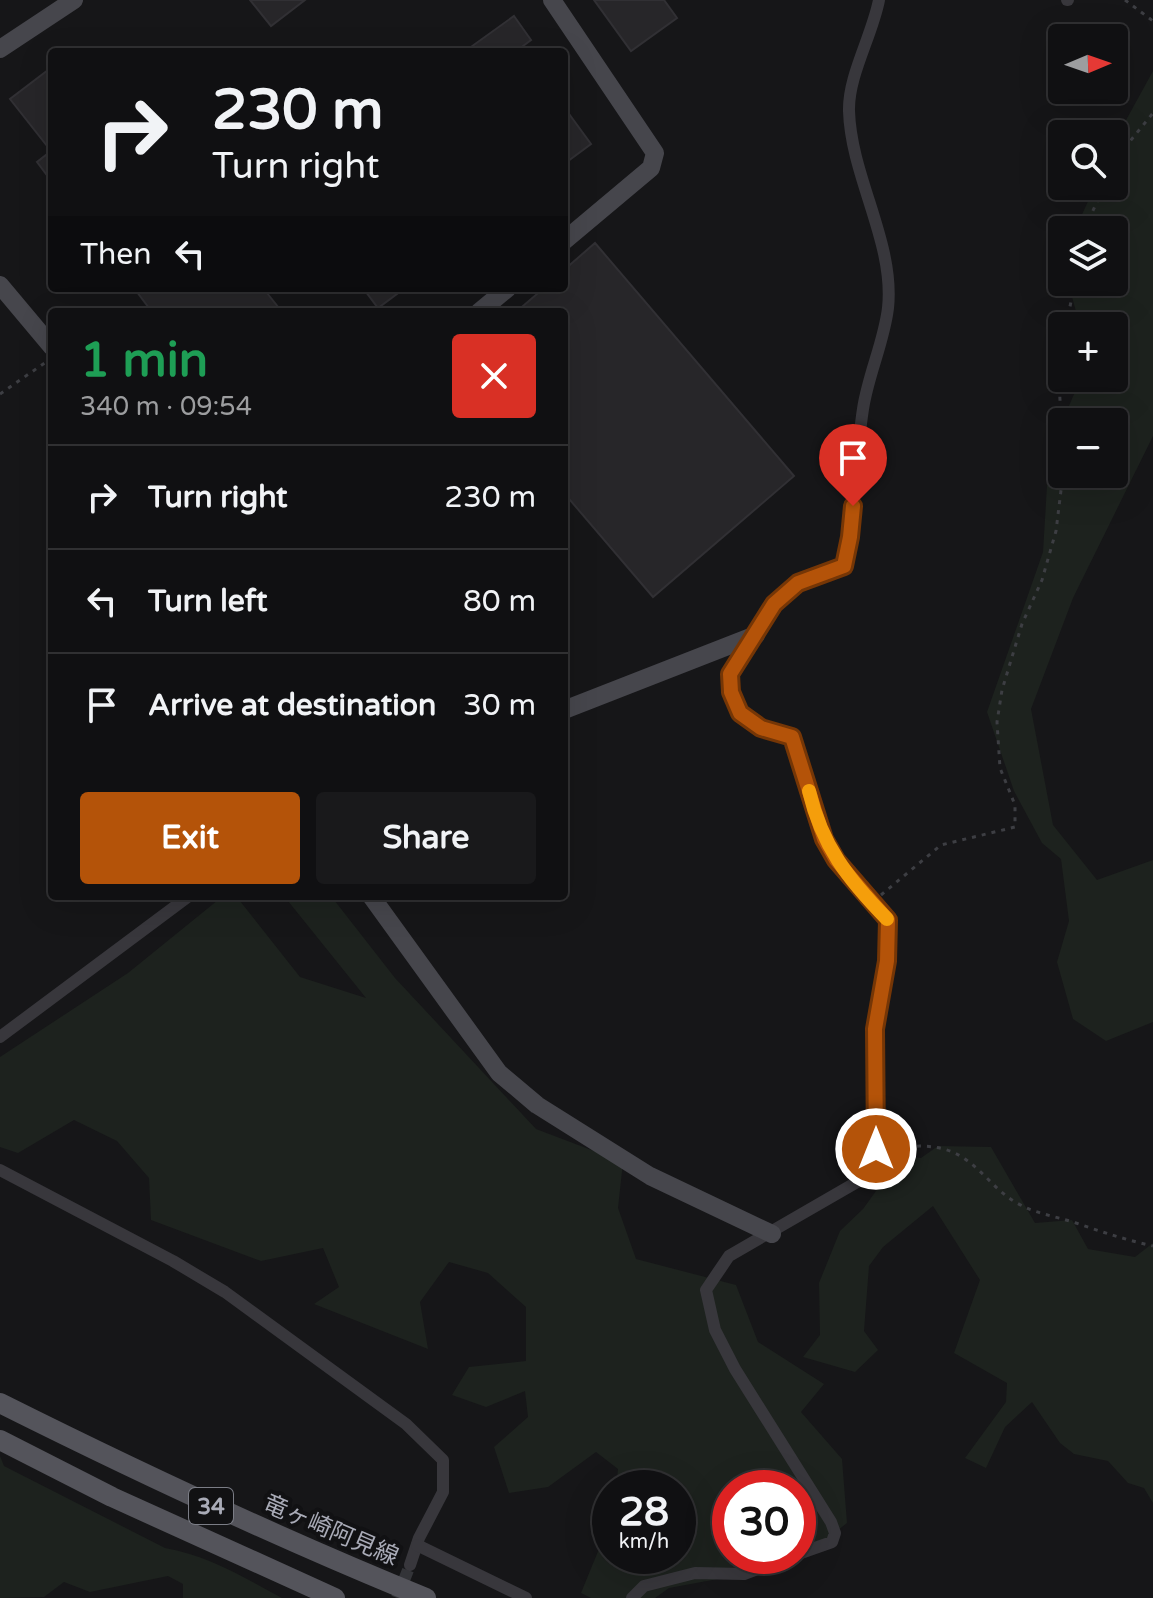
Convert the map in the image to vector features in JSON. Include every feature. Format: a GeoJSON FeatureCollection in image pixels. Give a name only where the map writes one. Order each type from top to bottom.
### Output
{"type":"FeatureCollection","features":[{"type":"Feature","properties":{"kind":"main road","name":"竜ヶ崎阿見線"},"geometry":{"type":"LineString","coordinates":[[0,1403],[160,1483],[426,1598]]}},
{"type":"Feature","properties":{"kind":"main road","name":"34"},"geometry":{"type":"LineString","coordinates":[[0,1440],[127,1504],[335,1598]]}},
{"type":"Feature","properties":{"kind":"street"},"geometry":{"type":"LineString","coordinates":[[0,49],[74,0]]}},
{"type":"Feature","properties":{"kind":"street"},"geometry":{"type":"LineString","coordinates":[[552,0],[655,153],[651,168],[568,238]]}},
{"type":"Feature","properties":{"kind":"street"},"geometry":{"type":"LineString","coordinates":[[798,1470],[735,1369],[715,1330],[706,1290],[729,1256],[772,1234],[864,1178],[876,1149],[875,1029],[887,961],[888,920],[836,860],[824,839],[792,737],[761,728],[740,713],[731,692],[730,674],[774,604],[798,583],[844,566],[850,537],[863,408],[888,308],[886,264],[859,166],[849,112],[851,95],[874,26],[879,0]]}},
{"type":"Feature","properties":{"kind":"street"},"geometry":{"type":"LineString","coordinates":[[0,285],[48,342]]}},
{"type":"Feature","properties":{"kind":"street"},"geometry":{"type":"LineString","coordinates":[[484,308],[503,292]]}},
{"type":"Feature","properties":{"kind":"street"},"geometry":{"type":"LineString","coordinates":[[568,708],[756,635]]}},
{"type":"Feature","properties":{"kind":"street"},"geometry":{"type":"LineString","coordinates":[[0,1037],[184,900]]}},
{"type":"Feature","properties":{"kind":"street"},"geometry":{"type":"LineString","coordinates":[[374,900],[499,1073],[537,1105],[650,1176],[772,1234]]}},
{"type":"Feature","properties":{"kind":"street"},"geometry":{"type":"LineString","coordinates":[[0,1170],[173,1261],[225,1292],[406,1424],[443,1460],[443,1492],[410,1565]]}},
{"type":"Feature","properties":{"kind":"street"},"geometry":{"type":"LineString","coordinates":[[816,1498],[835,1533],[832,1542],[816,1548]]}},
{"type":"Feature","properties":{"kind":"street"},"geometry":{"type":"LineString","coordinates":[[417,1545],[526,1598]]}},
{"type":"Feature","properties":{"kind":"street"},"geometry":{"type":"LineString","coordinates":[[632,1598],[644,1586],[695,1573],[712,1573]]}},
{"type":"Feature","properties":{"kind":"path"},"geometry":{"type":"LineString","coordinates":[[1125,0],[1153,21]]}},
{"type":"Feature","properties":{"kind":"path"},"geometry":{"type":"LineString","coordinates":[[1128,144],[1153,113]]}},
{"type":"Feature","properties":{"kind":"path"},"geometry":{"type":"LineString","coordinates":[[0,394],[48,361]]}},
{"type":"Feature","properties":{"kind":"path"},"geometry":{"type":"LineString","coordinates":[[871,903],[941,845],[1015,827],[1015,805],[1000,768],[997,722],[1002,690],[1022,624],[1042,580],[1056,531],[1061,488]]}},
{"type":"Feature","properties":{"kind":"path"},"geometry":{"type":"LineString","coordinates":[[876,1149],[919,1145],[941,1147],[966,1159],[1014,1202],[1042,1215],[1073,1222],[1115,1238],[1153,1246]]}},
{"type":"Feature","properties":{"kind":"shaded area"},"geometry":{"type":"Polygon","coordinates":[[[1153,71],[1153,436],[1128,487],[1128,408],[1068,408],[1075,392],[1128,392],[1128,312],[1076,312],[1072,296],[1128,296],[1128,216],[1081,216],[1089,200],[1128,200],[1126,120],[1153,71]]]}},
{"type":"Feature","properties":{"kind":"shaded area"},"geometry":{"type":"Polygon","coordinates":[[[1048,470],[1048,488],[1127,488],[1073,598],[1031,709],[1053,825],[1097,880],[1153,860],[1153,1022],[1106,1041],[1073,1019],[1057,962],[1069,921],[1061,859],[1042,843],[1014,791],[987,712],[1043,552],[1048,470]]]}},
{"type":"Feature","properties":{"kind":"shaded area"},"geometry":{"type":"Polygon","coordinates":[[[218,900],[239,900],[300,977],[366,998],[287,900],[334,900],[395,978],[536,1129],[623,1162],[618,1208],[636,1259],[736,1285],[758,1342],[824,1384],[801,1412],[842,1459],[847,1523],[816,1547],[816,1470],[712,1470],[712,1574],[744,1574],[669,1588],[655,1598],[591,1598],[581,1593],[592,1566],[592,1574],[696,1574],[696,1470],[618,1470],[596,1452],[548,1487],[509,1493],[494,1447],[528,1417],[525,1391],[486,1407],[452,1395],[469,1367],[526,1361],[526,1307],[488,1273],[449,1262],[420,1302],[428,1349],[314,1304],[339,1287],[323,1248],[261,1261],[151,1220],[149,1178],[117,1141],[74,1120],[18,1153],[0,1147],[0,1057],[128,973],[218,900]]]}},
{"type":"Feature","properties":{"kind":"shaded area"},"geometry":{"type":"Polygon","coordinates":[[[938,1146],[991,1147],[1035,1223],[1072,1220],[1088,1249],[1135,1257],[1153,1243],[1153,1503],[1144,1488],[1128,1483],[1108,1461],[1074,1454],[1060,1443],[1032,1402],[1005,1427],[986,1468],[965,1458],[1006,1402],[1007,1383],[954,1353],[980,1280],[933,1206],[883,1247],[869,1266],[864,1331],[878,1350],[855,1372],[803,1357],[820,1335],[819,1283],[840,1231],[863,1209],[902,1155],[921,1158],[938,1146]]]}},
{"type":"Feature","properties":{"kind":"shaded area"},"geometry":{"type":"Polygon","coordinates":[[[0,1456],[4,1466],[165,1548],[211,1562],[282,1598],[183,1598],[183,1584],[168,1576],[90,1592],[64,1582],[44,1597],[0,1598],[0,1456]]]}},
{"type":"Feature","properties":{"kind":"building"},"geometry":{"type":"Polygon","coordinates":[[[250,0],[305,0],[271,26],[250,0]]]}},
{"type":"Feature","properties":{"kind":"building"},"geometry":{"type":"Polygon","coordinates":[[[594,0],[664,0],[677,18],[631,51],[594,0]]]}},
{"type":"Feature","properties":{"kind":"building"},"geometry":{"type":"Polygon","coordinates":[[[514,16],[531,40],[520,48],[470,48],[514,16]]]}},
{"type":"Feature","properties":{"kind":"building"},"geometry":{"type":"Polygon","coordinates":[[[48,70],[48,147],[10,99],[48,70]]]}},
{"type":"Feature","properties":{"kind":"building"},"geometry":{"type":"Polygon","coordinates":[[[568,112],[591,144],[568,161],[568,112]]]}},
{"type":"Feature","properties":{"kind":"building"},"geometry":{"type":"Polygon","coordinates":[[[48,153],[48,177],[37,162],[48,153]]]}},
{"type":"Feature","properties":{"kind":"building"},"geometry":{"type":"Polygon","coordinates":[[[595,243],[794,476],[653,597],[568,498],[568,308],[521,308],[539,292],[568,292],[568,267],[595,243]]]}},
{"type":"Feature","properties":{"kind":"building"},"geometry":{"type":"Polygon","coordinates":[[[137,292],[266,292],[279,308],[149,308],[137,292]]]}},
{"type":"Feature","properties":{"kind":"building"},"geometry":{"type":"Polygon","coordinates":[[[366,292],[400,292],[378,308],[366,292]]]}},
{"type":"Feature","properties":{"kind":"tunnel"},"geometry":{"type":"LineString","coordinates":[[397,1598],[410,1565]]}},
{"type":"Feature","properties":{"kind":"slow traffic"},"geometry":{"type":"LineString","coordinates":[[809,791],[815,817],[836,860],[887,919]]}},
{"type":"Feature","properties":{"kind":"route"},"geometry":{"type":"LineString","coordinates":[[853,506],[844,566],[798,583],[774,604],[730,674],[731,692],[740,713],[761,728],[792,737],[824,839],[836,860],[888,920],[887,961],[875,1029],[876,1149]]}}]}
